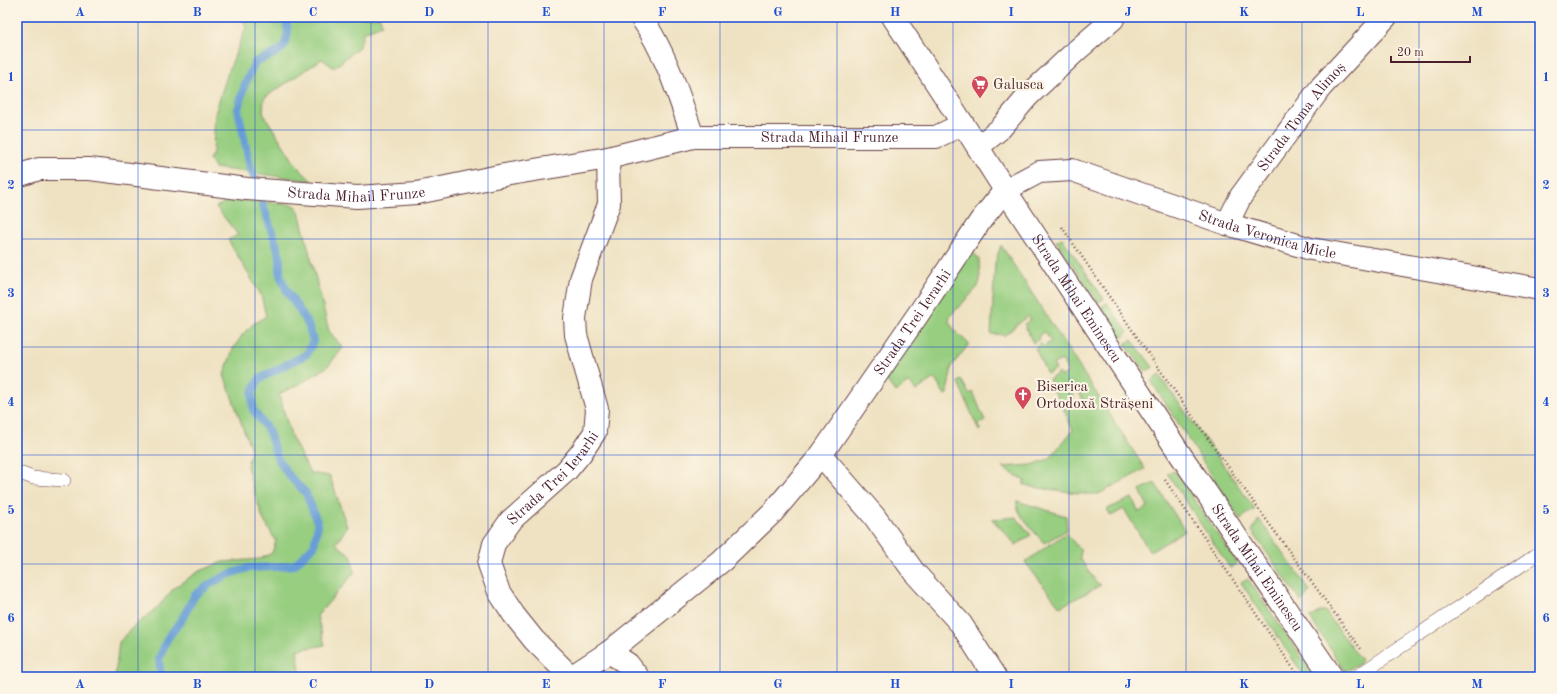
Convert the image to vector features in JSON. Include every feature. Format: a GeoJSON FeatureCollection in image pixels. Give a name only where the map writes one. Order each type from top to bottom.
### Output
{"type":"FeatureCollection","features":[{"type":"Feature","properties":{"kind":"street"},"geometry":{"type":"LineString","coordinates":[[641,17],[653,34],[671,74],[693,137]]}},
{"type":"Feature","properties":{"kind":"street","name":"Strada Mihai Eminescu"},"geometry":{"type":"LineString","coordinates":[[893,17],[1005,190],[1182,457],[1332,677]]}},
{"type":"Feature","properties":{"kind":"street","name":"Strada Toma Alimoș"},"geometry":{"type":"LineString","coordinates":[[1227,224],[1241,196],[1321,87],[1386,17]]}},
{"type":"Feature","properties":{"kind":"street"},"geometry":{"type":"LineString","coordinates":[[978,147],[1000,129],[1028,96],[1113,19]]}},
{"type":"Feature","properties":{"kind":"street","name":"Strada Mihail Frunze"},"geometry":{"type":"LineString","coordinates":[[17,176],[39,169],[90,169],[247,189],[357,197],[417,193],[504,175],[608,158],[693,137],[936,137],[963,124]]}},
{"type":"Feature","properties":{"kind":"street","name":"Strada Trei Ierarhi"},"geometry":{"type":"LineString","coordinates":[[608,158],[609,204],[581,279],[575,318],[576,335],[597,410],[596,432],[567,470],[510,521],[494,544],[489,564],[499,592],[514,615],[534,640],[571,677],[609,652],[722,561],[774,511],[821,455],[920,313],[981,220],[1005,190]]}},
{"type":"Feature","properties":{"kind":"street","name":"Strada Veronica Micle"},"geometry":{"type":"LineString","coordinates":[[1005,190],[1039,172],[1072,170],[1227,224],[1311,249],[1540,289]]}},
{"type":"Feature","properties":{"kind":"street"},"geometry":{"type":"LineString","coordinates":[[821,455],[874,516],[914,572],[960,624],[995,677]]}},
{"type":"Feature","properties":{"kind":"street"},"geometry":{"type":"LineString","coordinates":[[609,652],[628,664],[638,677]]}},
{"type":"Feature","properties":{"kind":"lane"},"geometry":{"type":"LineString","coordinates":[[17,472],[33,478],[64,480]]}},
{"type":"Feature","properties":{"kind":"lane"},"geometry":{"type":"LineString","coordinates":[[1356,677],[1538,554]]}},
{"type":"Feature","properties":{"kind":"path"},"geometry":{"type":"LineString","coordinates":[[1058,221],[1105,291],[1287,550],[1373,666]]}},
{"type":"Feature","properties":{"kind":"green space"},"geometry":{"type":"Polygon","coordinates":[[[242,17],[380,17],[382,25],[364,32],[359,47],[334,68],[322,59],[264,98],[263,113],[296,165],[312,181],[215,168],[209,159],[213,153],[215,114],[227,75],[246,27],[242,17]]]}},
{"type":"Feature","properties":{"kind":"green space"},"geometry":{"type":"Polygon","coordinates":[[[231,199],[294,205],[299,211],[329,331],[343,348],[327,367],[300,384],[279,394],[291,436],[310,473],[330,476],[347,527],[336,544],[352,556],[354,573],[317,616],[325,645],[297,650],[301,677],[115,677],[119,642],[134,626],[157,608],[175,587],[198,572],[222,562],[260,559],[272,553],[276,541],[263,519],[252,484],[247,466],[251,450],[224,375],[233,349],[243,334],[252,325],[266,316],[261,295],[228,240],[238,235],[216,207],[231,199]]]}},
{"type":"Feature","properties":{"kind":"green space"},"geometry":{"type":"Polygon","coordinates":[[[1062,238],[1104,299],[1098,302],[1056,241],[1062,238]]]}},
{"type":"Feature","properties":{"kind":"green space"},"geometry":{"type":"Polygon","coordinates":[[[1001,245],[1145,469],[1099,494],[1085,494],[1032,487],[1023,484],[1025,481],[1002,467],[1032,465],[1049,459],[1073,430],[1063,408],[1076,402],[1078,407],[1084,401],[1077,390],[1072,393],[1074,397],[1061,404],[1049,380],[1058,373],[1061,377],[1068,372],[1062,360],[1053,364],[1056,369],[1047,374],[1035,348],[1040,343],[1044,347],[1051,341],[1045,332],[1038,336],[1039,339],[1033,343],[1024,324],[1030,320],[1028,316],[1005,335],[991,334],[995,263],[1001,245]]]}},
{"type":"Feature","properties":{"kind":"green space"},"geometry":{"type":"Polygon","coordinates":[[[970,253],[976,255],[979,260],[980,280],[978,287],[950,316],[949,322],[956,332],[969,344],[952,366],[947,394],[945,395],[934,378],[916,391],[909,382],[895,392],[884,377],[970,253]]]}},
{"type":"Feature","properties":{"kind":"green space"},"geometry":{"type":"Polygon","coordinates":[[[1107,303],[1128,332],[1122,338],[1101,307],[1107,303]]]}},
{"type":"Feature","properties":{"kind":"green space"},"geometry":{"type":"Polygon","coordinates":[[[1132,340],[1153,367],[1146,372],[1125,344],[1132,340]]]}},
{"type":"Feature","properties":{"kind":"green space"},"geometry":{"type":"Polygon","coordinates":[[[1159,375],[1255,509],[1240,519],[1151,381],[1159,375]]]}},
{"type":"Feature","properties":{"kind":"green space"},"geometry":{"type":"Polygon","coordinates":[[[961,379],[969,394],[973,392],[985,421],[979,424],[979,431],[958,382],[961,379]]]}},
{"type":"Feature","properties":{"kind":"green space"},"geometry":{"type":"Polygon","coordinates":[[[1175,471],[1237,563],[1230,568],[1167,473],[1175,471]]]}},
{"type":"Feature","properties":{"kind":"green space"},"geometry":{"type":"Polygon","coordinates":[[[1155,483],[1185,531],[1150,552],[1124,509],[1111,516],[1107,509],[1132,498],[1139,512],[1148,507],[1140,490],[1155,483]]]}},
{"type":"Feature","properties":{"kind":"green space"},"geometry":{"type":"Polygon","coordinates":[[[1017,501],[1066,516],[1067,530],[1044,543],[1031,529],[1019,512],[1017,501]]]}},
{"type":"Feature","properties":{"kind":"green space"},"geometry":{"type":"Polygon","coordinates":[[[1016,517],[1031,535],[1016,545],[992,519],[1016,517]]]}},
{"type":"Feature","properties":{"kind":"green space"},"geometry":{"type":"Polygon","coordinates":[[[1259,519],[1310,591],[1301,602],[1252,531],[1259,519]]]}},
{"type":"Feature","properties":{"kind":"green space"},"geometry":{"type":"Polygon","coordinates":[[[1066,533],[1081,551],[1080,558],[1096,582],[1101,585],[1060,607],[1025,562],[1066,533]]]}},
{"type":"Feature","properties":{"kind":"green space"},"geometry":{"type":"Polygon","coordinates":[[[1248,579],[1315,677],[1305,677],[1241,583],[1248,579]]]}},
{"type":"Feature","properties":{"kind":"green space"},"geometry":{"type":"Polygon","coordinates":[[[1321,611],[1325,611],[1361,660],[1358,665],[1345,671],[1310,618],[1321,611]]]}},
{"type":"Feature","properties":{"kind":"waterway"},"geometry":{"type":"LineString","coordinates":[[161,677],[159,659],[167,639],[182,619],[195,595],[210,584],[227,575],[248,568],[294,565],[314,546],[318,524],[306,493],[290,477],[278,459],[268,430],[253,410],[252,393],[259,379],[307,354],[313,341],[308,324],[287,291],[280,275],[280,256],[250,166],[238,109],[245,84],[255,62],[274,54],[284,47],[288,34],[286,17]]}},
{"type":"Feature","properties":{"kind":"place","name":"Galusca"},"geometry":{"type":"Point","coordinates":[980,99]}},
{"type":"Feature","properties":{"kind":"place","name":"Biserica Ortodoxă Strășeni"},"geometry":{"type":"Point","coordinates":[1023,410]}}]}
